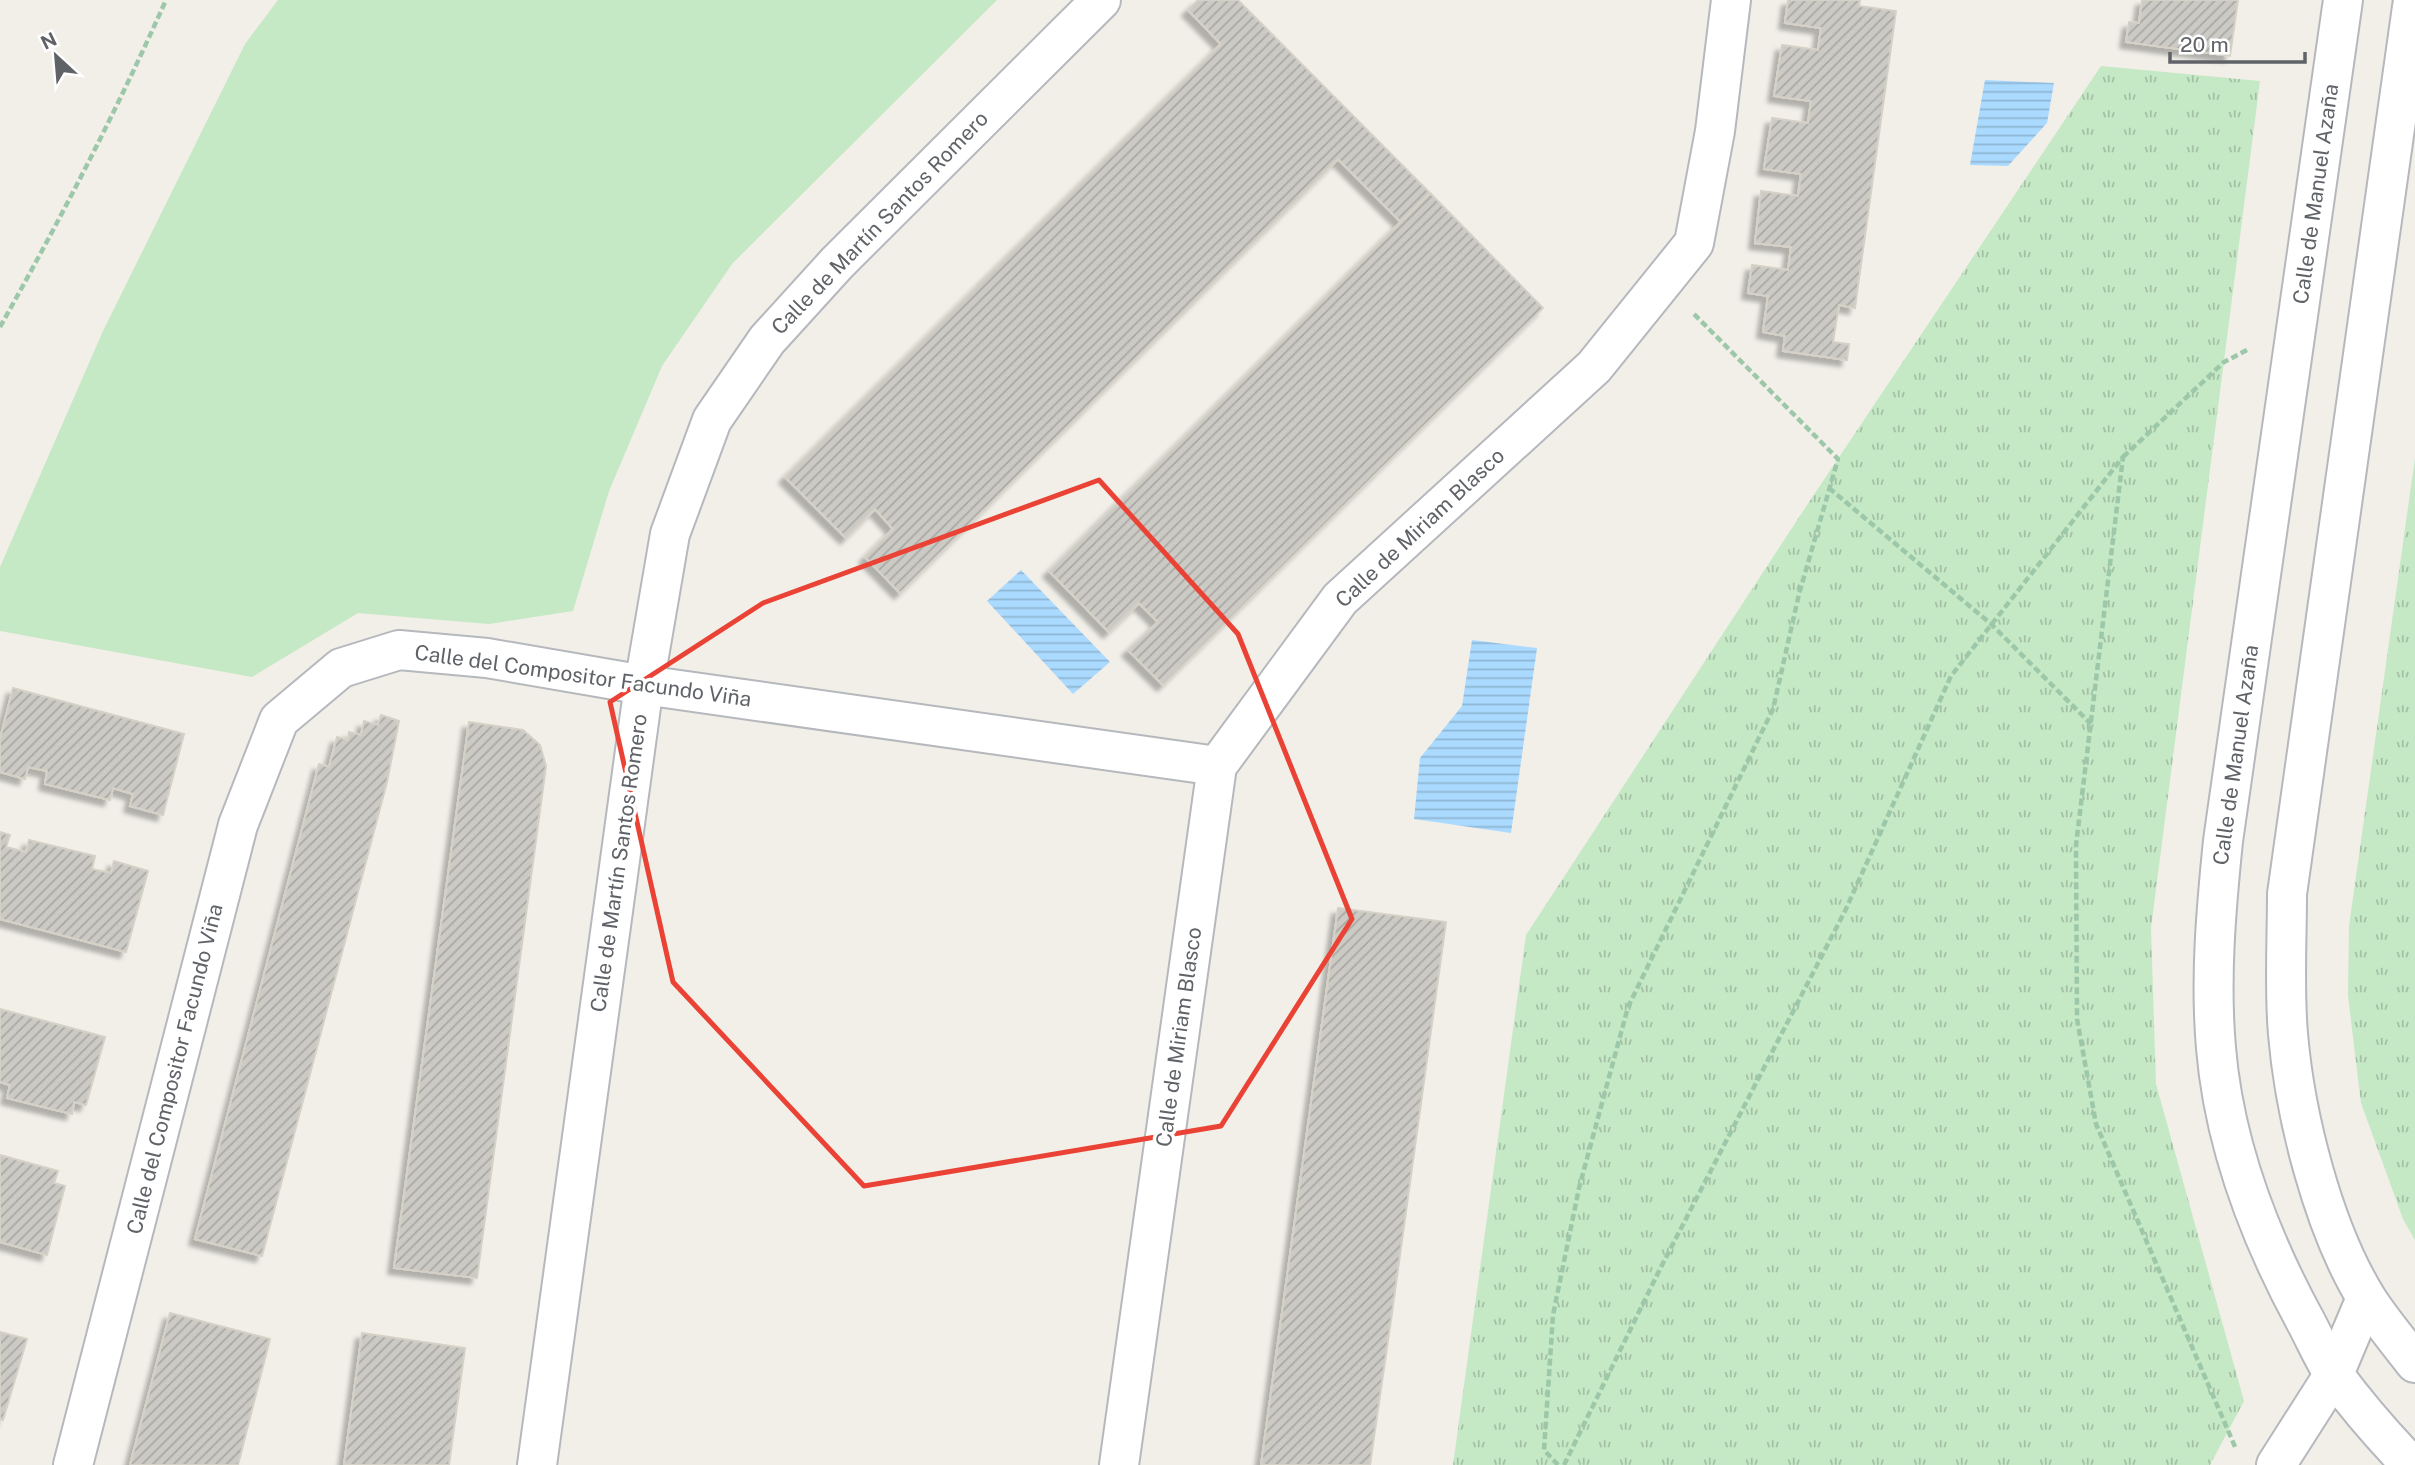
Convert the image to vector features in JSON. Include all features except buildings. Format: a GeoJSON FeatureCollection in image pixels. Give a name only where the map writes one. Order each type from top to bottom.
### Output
{"type":"FeatureCollection","features":[{"type":"Feature","properties":{"kind":"street","name":"Calle de Martín Santos Romero"},"geometry":{"type":"LineString","coordinates":[[537,1465],[644,685],[670,534],[712,420],[767,340],[837,263],[1101,0]]}},
{"type":"Feature","properties":{"kind":"street","name":"Calle de Miriam Blasco"},"geometry":{"type":"LineString","coordinates":[[1119,1465],[1217,766],[1340,599],[1594,367],[1694,243],[1715,131],[1731,0]]}},
{"type":"Feature","properties":{"kind":"street","name":"Calle de Manuel Azaña"},"geometry":{"type":"LineString","coordinates":[[2343,0],[2223,841],[2213,939],[2216,1049],[2234,1147],[2254,1212],[2294,1300],[2334,1374],[2411,1465]]}},
{"type":"Feature","properties":{"kind":"street"},"geometry":{"type":"LineString","coordinates":[[2413,0],[2287,894],[2288,1032],[2297,1102],[2312,1165],[2334,1229],[2366,1298],[2415,1363]]}},
{"type":"Feature","properties":{"kind":"street","name":"Calle del Compositor Facundo Viña"},"geometry":{"type":"LineString","coordinates":[[73,1465],[238,825],[279,720],[341,668],[400,650],[487,658],[644,685],[1217,766]]}},
{"type":"Feature","properties":{"kind":"street"},"geometry":{"type":"LineString","coordinates":[[2276,1465],[2334,1374],[2366,1298]]}},
{"type":"Feature","properties":{"kind":"path"},"geometry":{"type":"LineString","coordinates":[[0,327],[104,133],[166,0]]}},
{"type":"Feature","properties":{"kind":"path"},"geometry":{"type":"LineString","coordinates":[[1558,1465],[1544,1450],[1553,1315],[1578,1188],[1628,1007],[1773,709],[1799,594],[1838,459],[1661,284]]}},
{"type":"Feature","properties":{"kind":"path"},"geometry":{"type":"LineString","coordinates":[[1564,1465],[1660,1269],[1845,911],[1951,677],[2123,457],[2224,362]]}},
{"type":"Feature","properties":{"kind":"path"},"geometry":{"type":"LineString","coordinates":[[2123,457],[2076,845],[2077,1019],[2096,1124],[2238,1453]]}},
{"type":"Feature","properties":{"kind":"path"},"geometry":{"type":"LineString","coordinates":[[1829,488],[1991,624],[2091,724]]}},
{"type":"Feature","properties":{"kind":"highlighted area"},"geometry":{"type":"Polygon","coordinates":[[[1099,480],[1238,634],[1352,919],[1221,1126],[864,1186],[673,982],[610,702],[763,603],[1099,480]]]}},
{"type":"Feature","properties":{"kind":"green space"},"geometry":{"type":"Polygon","coordinates":[[[278,0],[997,0],[732,264],[662,366],[609,491],[573,611],[489,624],[358,613],[252,677],[0,631],[0,567],[103,331],[245,44],[278,0]]]}},
{"type":"Feature","properties":{"kind":"green space"},"geometry":{"type":"Polygon","coordinates":[[[2101,66],[2260,81],[2151,928],[2156,1084],[2244,1401],[2210,1465],[1453,1465],[1526,935],[1809,502],[2101,66]]]}},
{"type":"Feature","properties":{"kind":"green space"},"geometry":{"type":"Polygon","coordinates":[[[2415,458],[2415,1240],[2403,1219],[2361,1103],[2348,996],[2349,926],[2415,458]]]}},
{"type":"Feature","properties":{"kind":"water"},"geometry":{"type":"Polygon","coordinates":[[[1985,80],[2054,83],[2047,123],[2008,166],[1970,165],[1985,80]]]}},
{"type":"Feature","properties":{"kind":"water"},"geometry":{"type":"Polygon","coordinates":[[[1021,570],[1110,662],[1073,694],[987,601],[1021,570]]]}},
{"type":"Feature","properties":{"kind":"water"},"geometry":{"type":"Polygon","coordinates":[[[1472,640],[1537,648],[1511,833],[1414,819],[1420,758],[1462,706],[1472,640]]]}}]}
